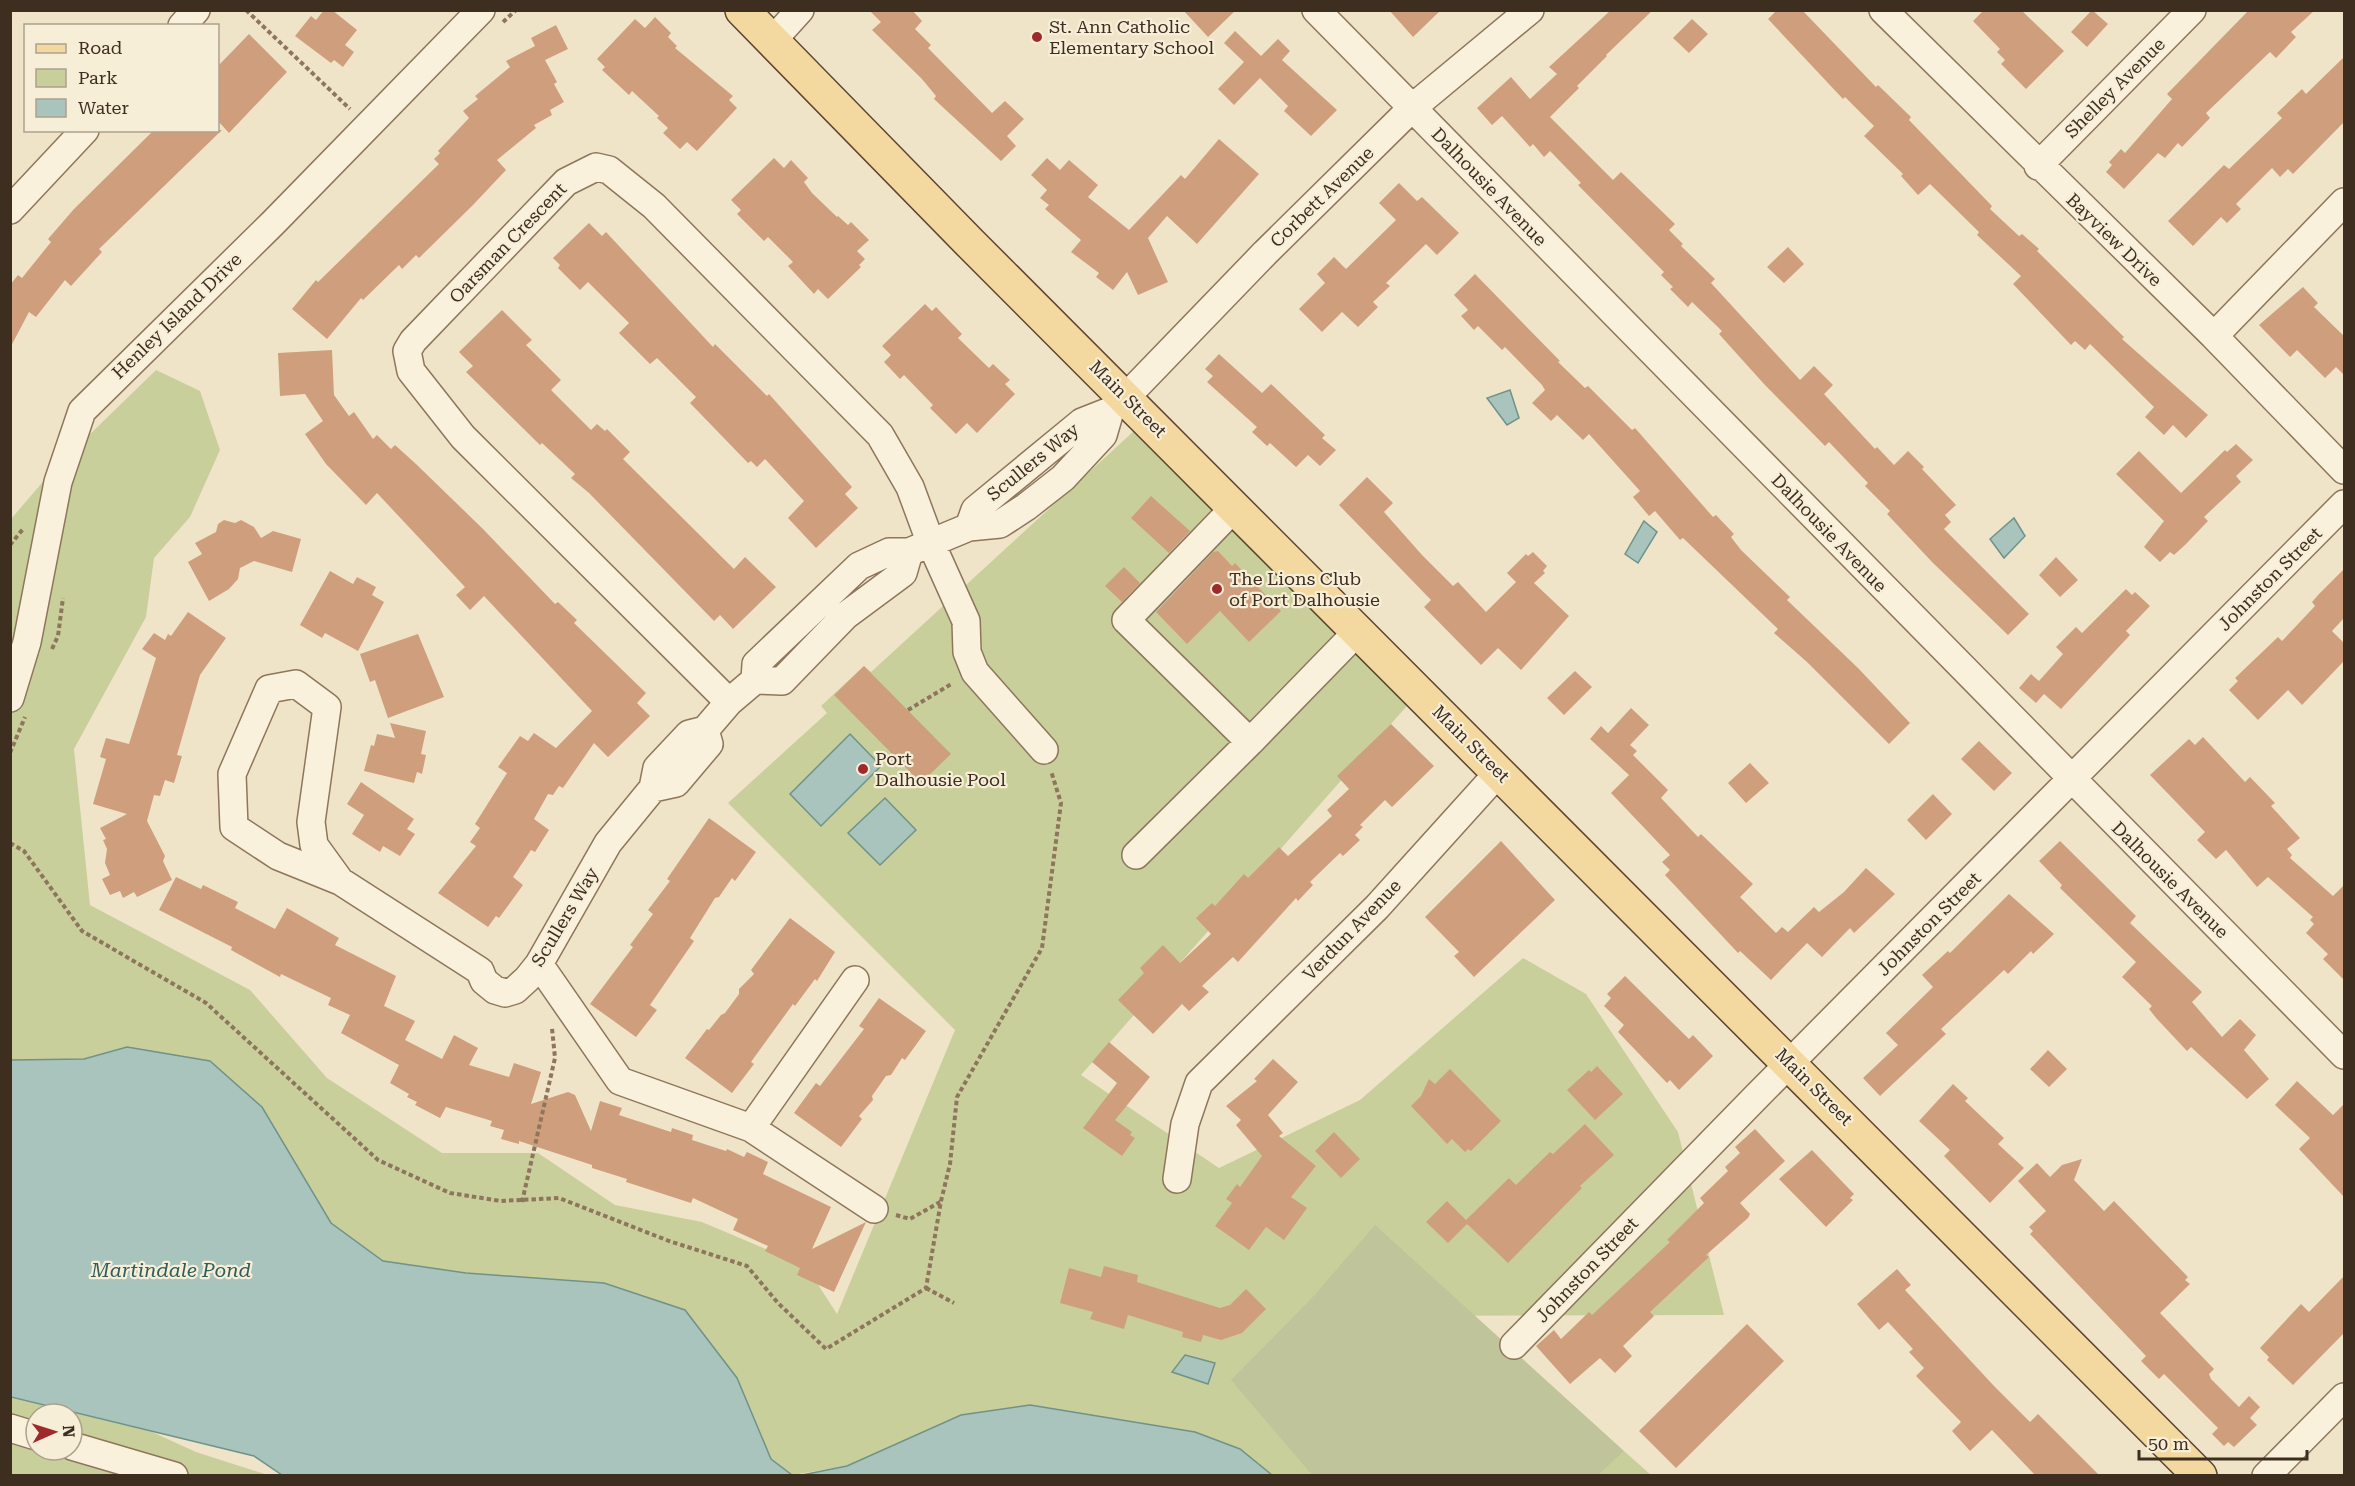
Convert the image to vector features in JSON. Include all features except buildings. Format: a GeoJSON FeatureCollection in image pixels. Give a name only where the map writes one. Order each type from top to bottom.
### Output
{"type":"FeatureCollection","features":[{"type":"Feature","properties":{"kind":"main road","name":"Main Street"},"geometry":{"type":"LineString","coordinates":[[742,10],[1118,404],[1235,507],[2200,1476]]}},
{"type":"Feature","properties":{"kind":"street"},"geometry":{"type":"LineString","coordinates":[[184,24],[196,10]]}},
{"type":"Feature","properties":{"kind":"street"},"geometry":{"type":"LineString","coordinates":[[772,41],[800,10]]}},
{"type":"Feature","properties":{"kind":"street","name":"Dalhousie Avenue"},"geometry":{"type":"LineString","coordinates":[[1316,10],[2344,1055]]}},
{"type":"Feature","properties":{"kind":"street","name":"Corbett Avenue"},"geometry":{"type":"LineString","coordinates":[[1118,404],[1265,253],[1412,108],[1530,10]]}},
{"type":"Feature","properties":{"kind":"street","name":"Bayview Drive"},"geometry":{"type":"LineString","coordinates":[[1883,10],[2038,166],[2214,336],[2343,465]]}},
{"type":"Feature","properties":{"kind":"street","name":"Shelley Avenue"},"geometry":{"type":"LineString","coordinates":[[2038,166],[2192,10]]}},
{"type":"Feature","properties":{"kind":"street","name":"Henley Island Drive"},"geometry":{"type":"LineString","coordinates":[[19,705],[27,642],[58,482],[82,411],[273,223],[489,20]]}},
{"type":"Feature","properties":{"kind":"street"},"geometry":{"type":"LineString","coordinates":[[10,210],[83,132]]}},
{"type":"Feature","properties":{"kind":"street","name":"Oarsman Crescent"},"geometry":{"type":"LineString","coordinates":[[729,702],[463,437],[411,371],[407,351],[413,341],[566,182],[596,167],[609,170],[654,206],[880,435],[910,487],[920,546],[966,621],[968,652],[975,672]]}},
{"type":"Feature","properties":{"kind":"street"},"geometry":{"type":"LineString","coordinates":[[2214,336],[2344,202]]}},
{"type":"Feature","properties":{"kind":"street","name":"Scullers Way"},"geometry":{"type":"LineString","coordinates":[[339,881],[314,845],[311,822],[327,707],[296,684],[269,688],[232,774],[234,827],[278,856],[339,881],[480,971],[484,981],[495,990],[505,993],[514,990],[539,964],[609,843],[653,788],[657,768],[689,734],[705,730],[729,702],[756,680],[756,664],[859,566],[889,552],[920,546],[969,527],[975,510],[1082,422],[1118,404]]}},
{"type":"Feature","properties":{"kind":"street","name":"Johnston Street"},"geometry":{"type":"LineString","coordinates":[[1514,1345],[2344,504]]}},
{"type":"Feature","properties":{"kind":"street"},"geometry":{"type":"LineString","coordinates":[[1235,507],[1126,620],[1250,742]]}},
{"type":"Feature","properties":{"kind":"street"},"geometry":{"type":"LineString","coordinates":[[1136,855],[1358,631]]}},
{"type":"Feature","properties":{"kind":"street"},"geometry":{"type":"LineString","coordinates":[[975,672],[1044,750]]}},
{"type":"Feature","properties":{"kind":"street","name":"Verdun Avenue"},"geometry":{"type":"LineString","coordinates":[[1177,1179],[1185,1124],[1199,1083],[1377,907],[1480,789],[1499,772]]}},
{"type":"Feature","properties":{"kind":"street"},"geometry":{"type":"LineString","coordinates":[[539,964],[620,1081],[751,1128],[874,1209]]}},
{"type":"Feature","properties":{"kind":"street"},"geometry":{"type":"LineString","coordinates":[[751,1128],[855,980]]}},
{"type":"Feature","properties":{"kind":"street"},"geometry":{"type":"LineString","coordinates":[[2266,1476],[2344,1397]]}},
{"type":"Feature","properties":{"kind":"street"},"geometry":{"type":"LineString","coordinates":[[84,1450],[174,1476]]}},
{"type":"Feature","properties":{"kind":"path"},"geometry":{"type":"LineString","coordinates":[[246,10],[355,114]]}},
{"type":"Feature","properties":{"kind":"path"},"geometry":{"type":"LineString","coordinates":[[489,20],[516,10]]}},
{"type":"Feature","properties":{"kind":"path"},"geometry":{"type":"LineString","coordinates":[[49,658],[58,636],[64,592]]}},
{"type":"Feature","properties":{"kind":"path"},"geometry":{"type":"LineString","coordinates":[[908,710],[934,692],[975,672]]}},
{"type":"Feature","properties":{"kind":"path"},"geometry":{"type":"LineString","coordinates":[[10,753],[19,705]]}},
{"type":"Feature","properties":{"kind":"path"},"geometry":{"type":"LineString","coordinates":[[522,1202],[555,1058],[552,1023]]}},
{"type":"Feature","properties":{"kind":"path"},"geometry":{"type":"LineString","coordinates":[[874,1209],[910,1220],[940,1201]]}},
{"type":"Feature","properties":{"kind":"path"},"geometry":{"type":"LineString","coordinates":[[926,1288],[954,1303]]}},
{"type":"Feature","properties":{"kind":"green space"},"geometry":{"type":"Polygon","coordinates":[[[156,370],[200,391],[220,450],[190,517],[154,558],[146,617],[74,749],[90,905],[250,990],[327,1078],[442,1153],[538,1153],[615,1205],[702,1222],[806,1266],[837,1314],[955,1030],[728,803],[827,713],[821,706],[864,666],[871,672],[1147,419],[1421,690],[1081,1075],[1219,1168],[1360,1100],[1523,958],[1586,994],[1678,1132],[1724,1315],[1386,1316],[1430,1475],[1272,1475],[1239,1449],[961,1415],[847,1466],[792,1475],[771,1459],[737,1378],[685,1310],[383,1261],[331,1223],[262,1107],[127,1047],[84,1059],[11,1060],[11,519],[53,470],[156,370]]]}},
{"type":"Feature","properties":{"kind":"green space"},"geometry":{"type":"Polygon","coordinates":[[[1375,1225],[1624,1451],[1598,1475],[1312,1475],[1231,1380],[1311,1299],[1375,1225]]]}},
{"type":"Feature","properties":{"kind":"green space"},"geometry":{"type":"Polygon","coordinates":[[[11,1397],[31,1402],[24,1402],[24,1462],[84,1462],[84,1415],[150,1431],[196,1452],[268,1475],[11,1476],[11,1397]]]}},
{"type":"Feature","properties":{"kind":"green space"},"geometry":{"type":"Polygon","coordinates":[[[1575,1444],[1624,1451],[1651,1475],[1504,1476],[1575,1444]]]}},
{"type":"Feature","properties":{"kind":"water"},"geometry":{"type":"Polygon","coordinates":[[[1510,390],[1519,418],[1507,425],[1487,398],[1510,390]]]}},
{"type":"Feature","properties":{"kind":"water"},"geometry":{"type":"Polygon","coordinates":[[[2014,518],[2025,536],[2004,558],[1990,539],[2014,518]]]}},
{"type":"Feature","properties":{"kind":"water"},"geometry":{"type":"Polygon","coordinates":[[[1644,521],[1657,532],[1638,563],[1625,554],[1644,521]]]}},
{"type":"Feature","properties":{"kind":"water"},"geometry":{"type":"Polygon","coordinates":[[[850,734],[881,766],[821,826],[790,794],[850,734]]]}},
{"type":"Feature","properties":{"kind":"water"},"geometry":{"type":"Polygon","coordinates":[[[885,798],[916,830],[880,865],[848,833],[885,798]]]}},
{"type":"Feature","properties":{"kind":"water","name":"Martindale Pond"},"geometry":{"type":"Polygon","coordinates":[[[127,1047],[210,1061],[262,1107],[331,1223],[383,1261],[466,1273],[604,1283],[685,1310],[737,1378],[771,1459],[792,1475],[282,1475],[254,1456],[84,1415],[84,1402],[32,1402],[11,1397],[11,1060],[84,1059],[127,1047]]]}},
{"type":"Feature","properties":{"kind":"water"},"geometry":{"type":"Polygon","coordinates":[[[1185,1355],[1215,1363],[1208,1384],[1172,1372],[1185,1355]]]}},
{"type":"Feature","properties":{"kind":"water"},"geometry":{"type":"Polygon","coordinates":[[[1030,1405],[1195,1432],[1240,1449],[1272,1475],[802,1475],[847,1466],[961,1415],[1030,1405]]]}},
{"type":"Feature","properties":{"kind":"place","name":"St. Ann Catholic Elementary School"},"geometry":{"type":"Point","coordinates":[1037,37]}},
{"type":"Feature","properties":{"kind":"place","name":"The Lions Club of Port Dalhousie"},"geometry":{"type":"Point","coordinates":[1217,589]}},
{"type":"Feature","properties":{"kind":"place","name":"Port Dalhousie Pool"},"geometry":{"type":"Point","coordinates":[863,769]}}]}
